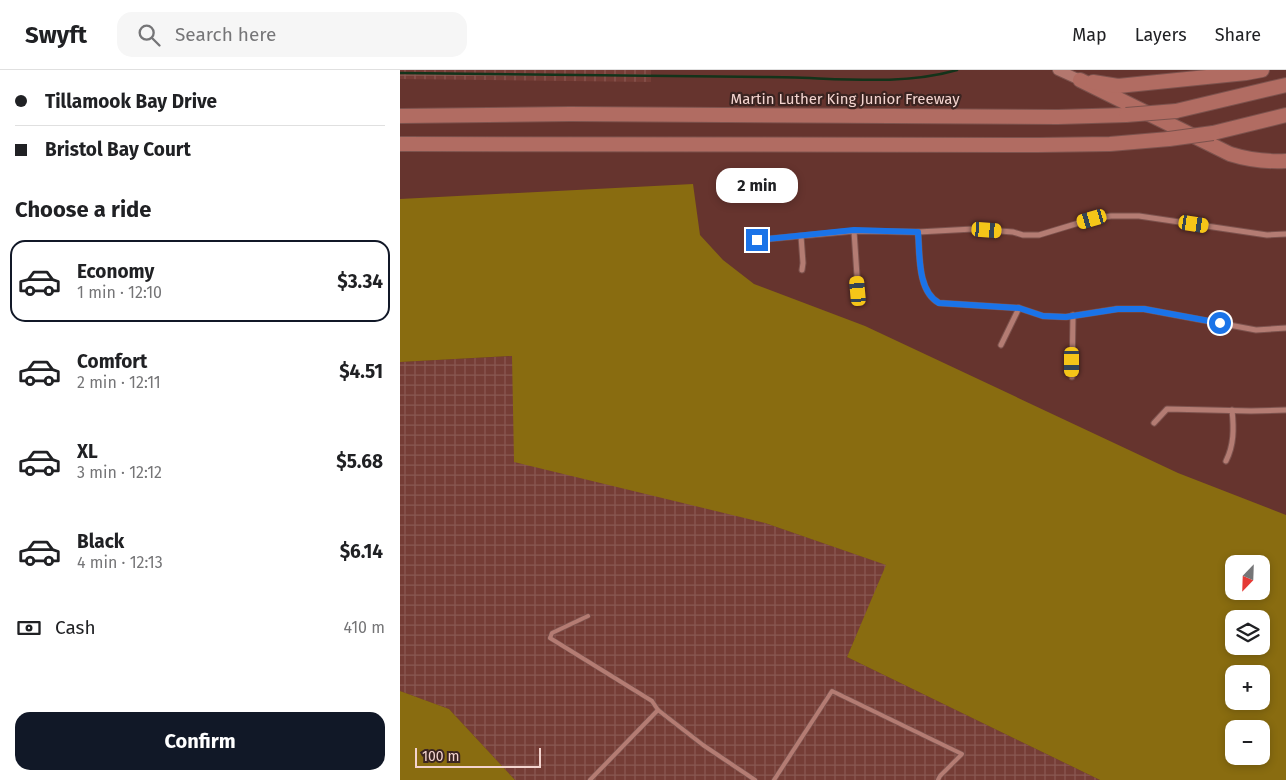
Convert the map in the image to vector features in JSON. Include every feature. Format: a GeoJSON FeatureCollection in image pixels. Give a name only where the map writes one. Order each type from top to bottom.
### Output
{"type":"FeatureCollection","features":[{"type":"Feature","properties":{"kind":"highway"},"geometry":{"type":"LineString","coordinates":[[1080,80],[1118,86],[1262,70]]}},
{"type":"Feature","properties":{"kind":"highway"},"geometry":{"type":"LineString","coordinates":[[1080,80],[1230,154],[1267,162],[1286,161]]}},
{"type":"Feature","properties":{"kind":"highway","name":"Martin Luther King Junior Freeway"},"geometry":{"type":"LineString","coordinates":[[400,116],[570,114],[1058,117],[1126,115],[1176,111],[1286,85]]}},
{"type":"Feature","properties":{"kind":"highway"},"geometry":{"type":"LineString","coordinates":[[400,144],[1110,144],[1213,133],[1286,114]]}},
{"type":"Feature","properties":{"kind":"main road"},"geometry":{"type":"LineString","coordinates":[[1058,70],[1080,80]]}},
{"type":"Feature","properties":{"kind":"street"},"geometry":{"type":"LineString","coordinates":[[757,240],[854,230],[918,232],[973,229],[1039,235],[1111,216],[1139,216],[1267,235],[1286,234]]}},
{"type":"Feature","properties":{"kind":"street"},"geometry":{"type":"LineString","coordinates":[[854,230],[858,291]]}},
{"type":"Feature","properties":{"kind":"street"},"geometry":{"type":"LineString","coordinates":[[918,232],[922,278],[927,291],[934,301],[939,303],[1019,308],[1043,316],[1066,317],[1118,309],[1144,309],[1256,330],[1286,328]]}},
{"type":"Feature","properties":{"kind":"street"},"geometry":{"type":"LineString","coordinates":[[801,236],[802,270]]}},
{"type":"Feature","properties":{"kind":"street"},"geometry":{"type":"LineString","coordinates":[[1001,345],[1019,308]]}},
{"type":"Feature","properties":{"kind":"street"},"geometry":{"type":"LineString","coordinates":[[1072,377],[1073,315]]}},
{"type":"Feature","properties":{"kind":"street"},"geometry":{"type":"LineString","coordinates":[[1154,423],[1167,409],[1286,410]]}},
{"type":"Feature","properties":{"kind":"street"},"geometry":{"type":"LineString","coordinates":[[1226,461],[1231,451],[1234,431],[1232,410]]}},
{"type":"Feature","properties":{"kind":"lane"},"geometry":{"type":"LineString","coordinates":[[588,616],[552,633],[550,638],[652,701],[658,710],[703,745],[755,780]]}},
{"type":"Feature","properties":{"kind":"lane"},"geometry":{"type":"LineString","coordinates":[[774,780],[832,691],[962,754],[938,780]]}},
{"type":"Feature","properties":{"kind":"lane"},"geometry":{"type":"LineString","coordinates":[[590,780],[658,710]]}},
{"type":"Feature","properties":{"kind":"shaded area"},"geometry":{"type":"Polygon","coordinates":[[[400,70],[651,70],[651,82],[400,79],[400,70]]]}},
{"type":"Feature","properties":{"kind":"shaded area"},"geometry":{"type":"Polygon","coordinates":[[[693,184],[700,235],[723,260],[754,284],[865,326],[1178,473],[1286,515],[1286,780],[1100,780],[847,657],[886,565],[765,523],[514,462],[512,356],[400,362],[400,199],[693,184]]]}},
{"type":"Feature","properties":{"kind":"shaded area"},"geometry":{"type":"Polygon","coordinates":[[[513,356],[765,523],[887,565],[847,657],[1100,780],[515,780],[449,709],[400,691],[400,362],[513,356]]]}},
{"type":"Feature","properties":{"kind":"shaded area"},"geometry":{"type":"Polygon","coordinates":[[[400,691],[449,709],[515,780],[400,780],[400,691]]]}},
{"type":"Feature","properties":{"kind":"waterway"},"geometry":{"type":"LineString","coordinates":[[400,73],[888,80],[935,75],[957,70]]}},
{"type":"Feature","properties":{"kind":"route"},"geometry":{"type":"LineString","coordinates":[[757,240],[854,230],[918,232],[922,278],[927,291],[934,301],[939,303],[1019,308],[1043,316],[1066,317],[1118,309],[1144,309],[1220,323]]}}]}
